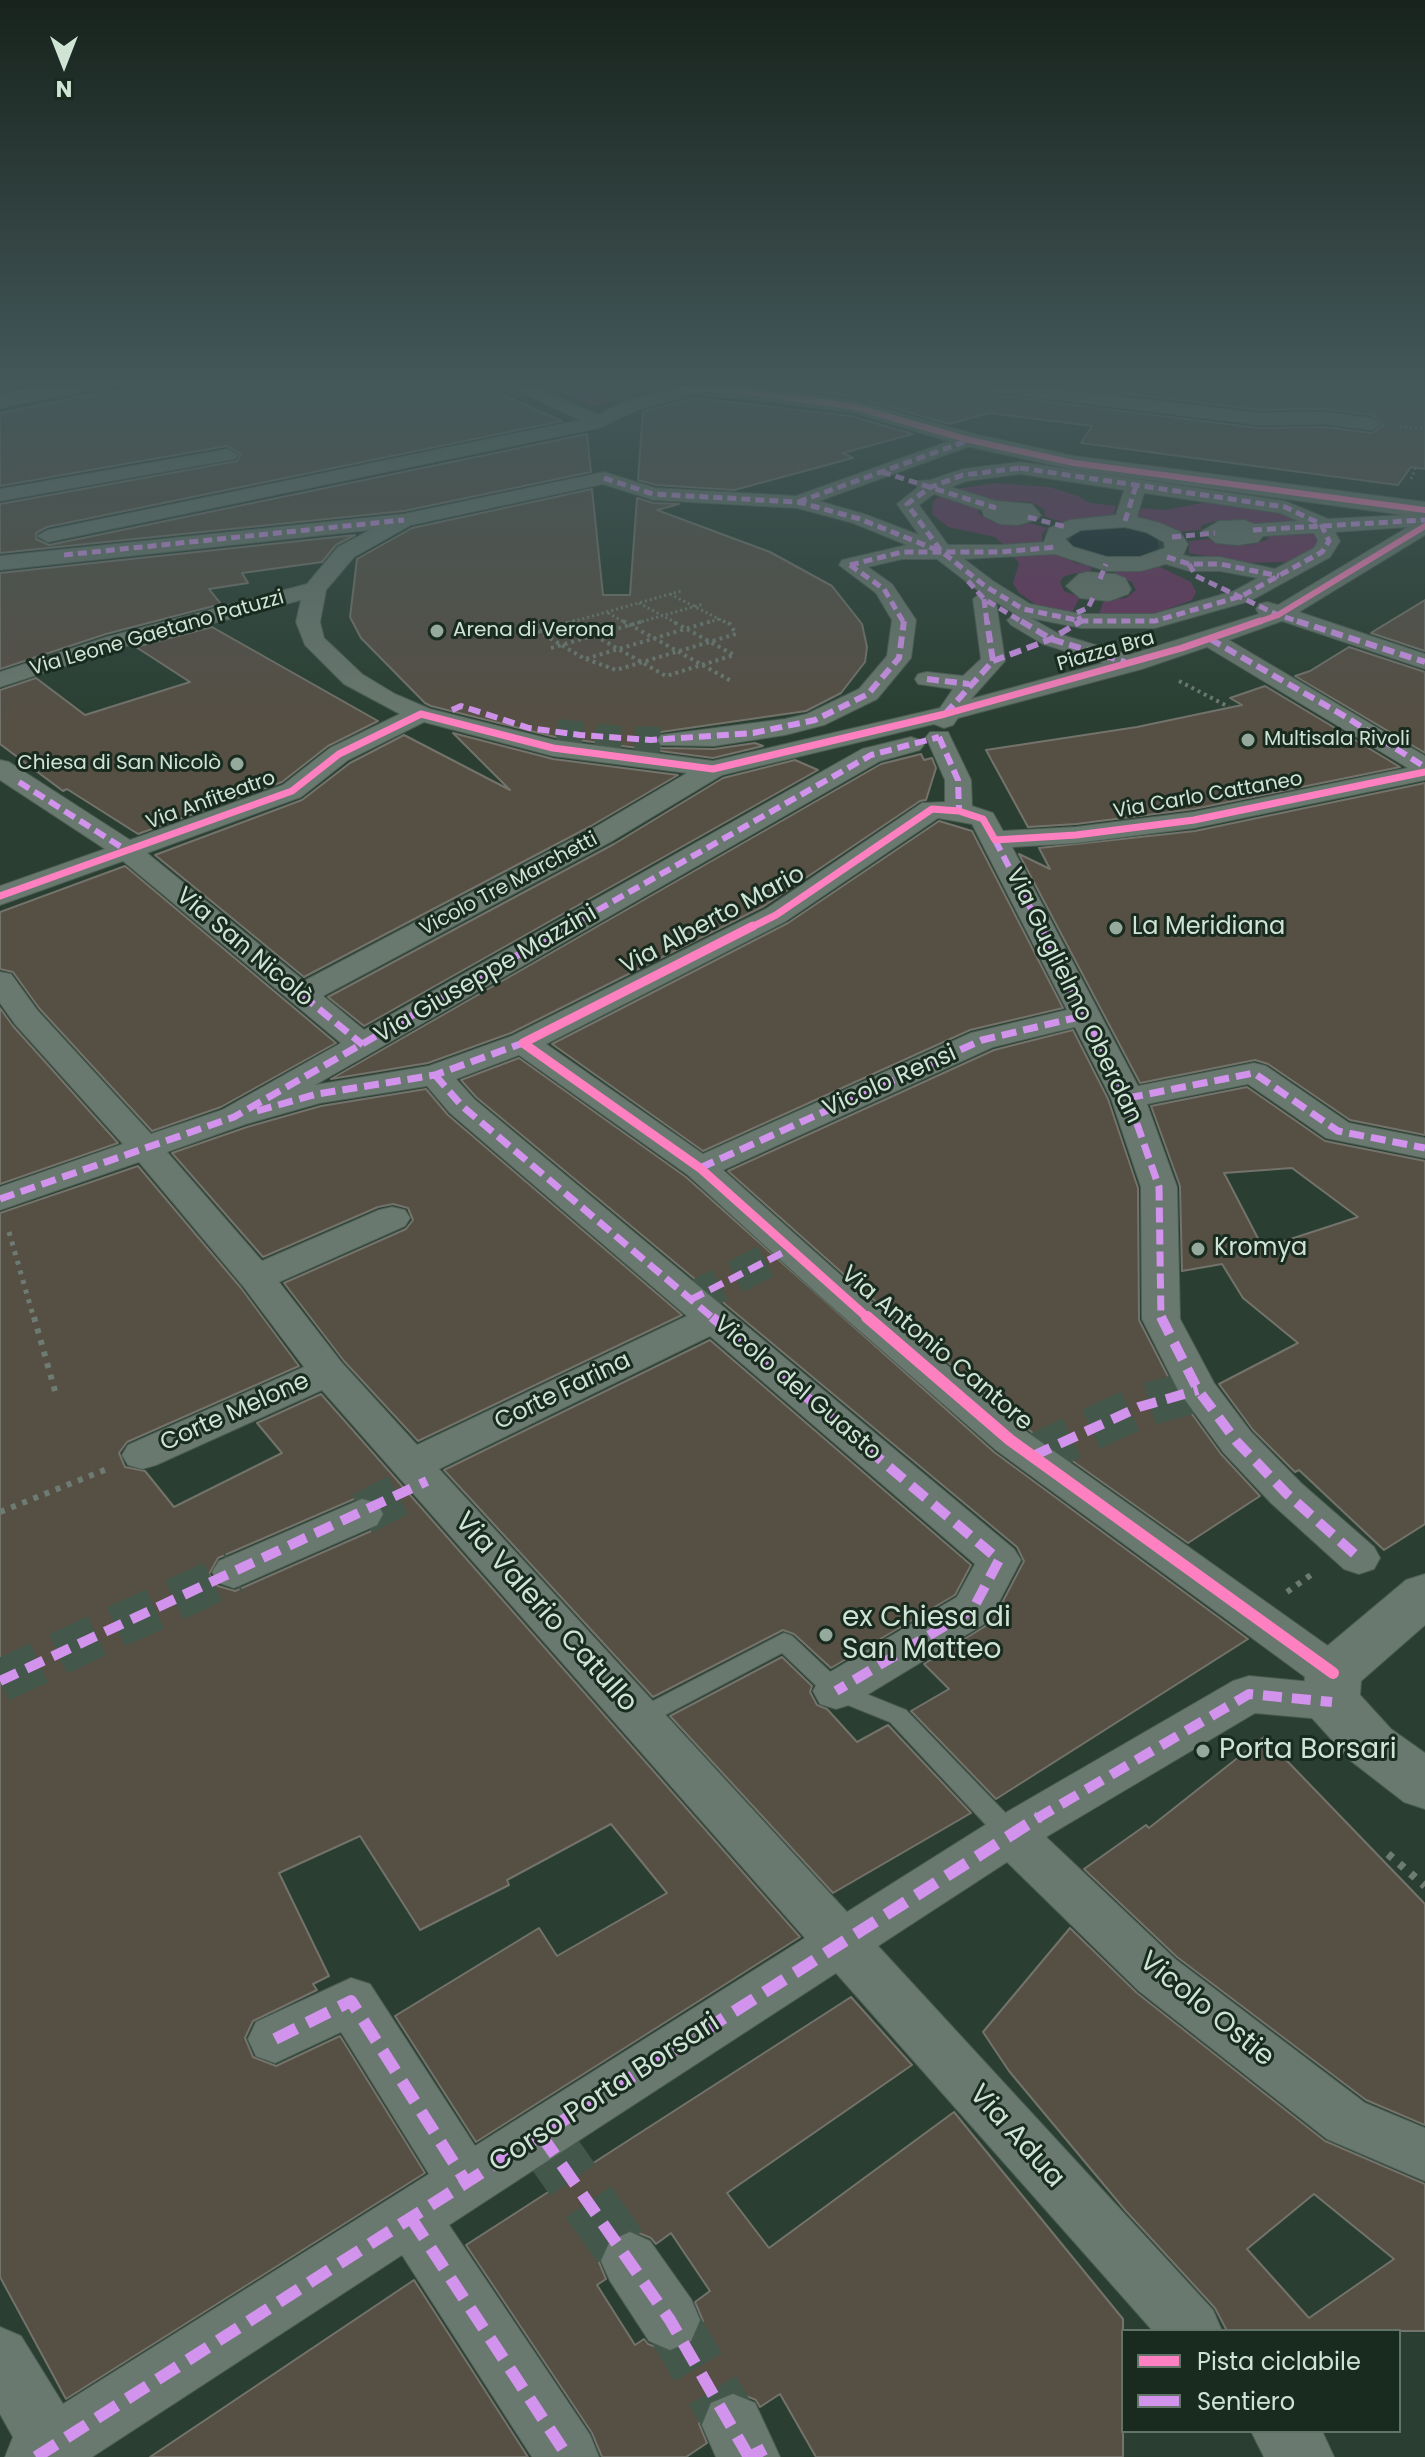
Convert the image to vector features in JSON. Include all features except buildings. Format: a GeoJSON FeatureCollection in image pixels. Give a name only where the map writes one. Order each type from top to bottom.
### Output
{"type":"FeatureCollection","features":[{"type":"Feature","properties":{"kind":"street"},"geometry":{"type":"LineString","coordinates":[[2,498],[64,555]]}},
{"type":"Feature","properties":{"kind":"street"},"geometry":{"type":"LineString","coordinates":[[36,526],[202,498]]}},
{"type":"Feature","properties":{"kind":"street","name":"Piazza Bra"},"geometry":{"type":"LineString","coordinates":[[404,520],[494,498]]}},
{"type":"Feature","properties":{"kind":"street","name":"Piazza Bra"},"geometry":{"type":"LineString","coordinates":[[719,498],[798,502],[860,519],[941,551],[985,586],[1023,609],[1094,593],[1155,621],[1242,596],[1322,552],[1329,541],[1321,524],[1285,507],[1219,498]]}},
{"type":"Feature","properties":{"kind":"street","name":"Piazza Bra"},"geometry":{"type":"LineString","coordinates":[[798,502],[810,498]]}},
{"type":"Feature","properties":{"kind":"street","name":"Piazza Bra"},"geometry":{"type":"LineString","coordinates":[[916,498],[907,504],[941,551],[984,599],[1051,639],[1133,664]]}},
{"type":"Feature","properties":{"kind":"street","name":"Piazza Bra"},"geometry":{"type":"LineString","coordinates":[[964,498],[996,508],[991,512],[1000,518],[1028,517],[1062,537],[1094,593]]}},
{"type":"Feature","properties":{"kind":"street"},"geometry":{"type":"LineString","coordinates":[[1125,521],[1132,498]]}},
{"type":"Feature","properties":{"kind":"street"},"geometry":{"type":"LineString","coordinates":[[1373,498],[1419,503]]}},
{"type":"Feature","properties":{"kind":"street"},"geometry":{"type":"LineString","coordinates":[[0,563],[404,520]]}},
{"type":"Feature","properties":{"kind":"street"},"geometry":{"type":"LineString","coordinates":[[404,520],[346,552],[315,589],[308,622],[313,640],[353,679],[386,699],[421,714],[553,748],[713,769]]}},
{"type":"Feature","properties":{"kind":"street","name":"Piazza Bra"},"geometry":{"type":"LineString","coordinates":[[670,740],[753,733],[815,720],[868,694],[899,658],[904,620],[884,589],[850,565],[902,552],[1001,552],[1062,537],[1092,521],[1125,521],[1153,527],[1196,576],[1278,615]]}},
{"type":"Feature","properties":{"kind":"street","name":"Piazza Bra"},"geometry":{"type":"LineString","coordinates":[[942,725],[969,684],[993,661],[1051,639],[1094,593],[1141,564],[1176,553],[1215,533],[1216,527],[1226,525],[1253,530],[1321,524],[1425,523]]}},
{"type":"Feature","properties":{"kind":"street","name":"Piazza Bra"},"geometry":{"type":"LineString","coordinates":[[713,769],[942,725],[1210,639],[1278,615],[1425,523]]}},
{"type":"Feature","properties":{"kind":"street","name":"Piazza Bra"},"geometry":{"type":"LineString","coordinates":[[1176,553],[1279,576]]}},
{"type":"Feature","properties":{"kind":"street","name":"Via Leone Gaetano Patuzzi"},"geometry":{"type":"LineString","coordinates":[[0,680],[115,642],[315,589]]}},
{"type":"Feature","properties":{"kind":"street"},"geometry":{"type":"LineString","coordinates":[[984,599],[993,661]]}},
{"type":"Feature","properties":{"kind":"street"},"geometry":{"type":"LineString","coordinates":[[1278,615],[1425,662]]}},
{"type":"Feature","properties":{"kind":"street"},"geometry":{"type":"LineString","coordinates":[[1210,639],[1332,708],[1425,770]]}},
{"type":"Feature","properties":{"kind":"street"},"geometry":{"type":"LineString","coordinates":[[927,679],[969,684]]}},
{"type":"Feature","properties":{"kind":"street"},"geometry":{"type":"LineString","coordinates":[[452,710],[461,706],[529,728],[557,732]]}},
{"type":"Feature","properties":{"kind":"street","name":"Via Anfiteatro"},"geometry":{"type":"LineString","coordinates":[[0,896],[292,791],[339,754],[421,714]]}},
{"type":"Feature","properties":{"kind":"street"},"geometry":{"type":"LineString","coordinates":[[942,725],[958,780],[959,811]]}},
{"type":"Feature","properties":{"kind":"street","name":"Via Giuseppe Mazzini"},"geometry":{"type":"LineString","coordinates":[[3,1211],[234,1117],[871,755],[942,725]]}},
{"type":"Feature","properties":{"kind":"street","name":"Vicolo Tre Marchetti"},"geometry":{"type":"LineString","coordinates":[[302,995],[588,843],[713,769]]}},
{"type":"Feature","properties":{"kind":"street","name":"Via Carlo Cattaneo"},"geometry":{"type":"LineString","coordinates":[[995,840],[1076,835],[1194,820],[1425,770]]}},
{"type":"Feature","properties":{"kind":"street","name":"Via San Nicolò"},"geometry":{"type":"LineString","coordinates":[[6,779],[126,850],[363,1045]]}},
{"type":"Feature","properties":{"kind":"street","name":"Via Alberto Mario"},"geometry":{"type":"LineString","coordinates":[[234,1117],[317,1094],[435,1075],[523,1043],[776,915],[932,809],[959,811]]}},
{"type":"Feature","properties":{"kind":"street","name":"Via Guglielmo Oberdan"},"geometry":{"type":"LineString","coordinates":[[959,811],[983,819],[1128,1098],[1159,1187],[1161,1319],[1175,1348],[1198,1390],[1237,1442],[1286,1493],[1354,1553]]}},
{"type":"Feature","properties":{"kind":"street","name":"Via Valerio Catullo"},"geometry":{"type":"LineString","coordinates":[[0,981],[13,1020],[147,1150],[256,1278],[328,1372],[399,1489],[640,1718],[840,1943]]}},
{"type":"Feature","properties":{"kind":"street","name":"Vicolo Rensi"},"geometry":{"type":"LineString","coordinates":[[700,1168],[982,1040],[1087,1015]]}},
{"type":"Feature","properties":{"kind":"street","name":"Via Antonio Cantore"},"geometry":{"type":"LineString","coordinates":[[523,1043],[700,1168],[833,1288],[1010,1440],[1252,1615],[1332,1688]]}},
{"type":"Feature","properties":{"kind":"street"},"geometry":{"type":"LineString","coordinates":[[1128,1098],[1254,1073],[1338,1131],[1425,1148]]}},
{"type":"Feature","properties":{"kind":"street","name":"Vicolo del Guasto"},"geometry":{"type":"LineString","coordinates":[[435,1075],[462,1106],[999,1560],[973,1609],[836,1691]]}},
{"type":"Feature","properties":{"kind":"street"},"geometry":{"type":"LineString","coordinates":[[256,1278],[392,1218]]}},
{"type":"Feature","properties":{"kind":"street","name":"Corte Farina"},"geometry":{"type":"LineString","coordinates":[[234,1572],[399,1489],[713,1319]]}},
{"type":"Feature","properties":{"kind":"street","name":"Corte Melone"},"geometry":{"type":"LineString","coordinates":[[142,1455],[328,1372]]}},
{"type":"Feature","properties":{"kind":"street"},"geometry":{"type":"LineString","coordinates":[[1425,1594],[1332,1688],[1371,1745],[1425,1785]]}},
{"type":"Feature","properties":{"kind":"street","name":"Corso Porta Borsari"},"geometry":{"type":"LineString","coordinates":[[50,2454],[466,2182],[1010,1834],[1249,1694],[1332,1688]]}},
{"type":"Feature","properties":{"kind":"street","name":"Vicolo Ostie"},"geometry":{"type":"LineString","coordinates":[[1010,1834],[1157,1975],[1321,2102],[1346,2121],[1425,2155]]}},
{"type":"Feature","properties":{"kind":"street","name":"Via Adua"},"geometry":{"type":"LineString","coordinates":[[840,1943],[1190,2329]]}},
{"type":"Feature","properties":{"kind":"street"},"geometry":{"type":"LineString","coordinates":[[275,2039],[351,2001],[466,2182]]}},
{"type":"Feature","properties":{"kind":"street"},"geometry":{"type":"LineString","coordinates":[[411,2218],[568,2457]]}},
{"type":"Feature","properties":{"kind":"street"},"geometry":{"type":"LineString","coordinates":[[630,2261],[670,2320]]}},
{"type":"Feature","properties":{"kind":"street"},"geometry":{"type":"LineString","coordinates":[[0,2357],[50,2454]]}},
{"type":"Feature","properties":{"kind":"street"},"geometry":{"type":"LineString","coordinates":[[1284,2433],[1303,2457]]}},
{"type":"Feature","properties":{"kind":"lane"},"geometry":{"type":"LineString","coordinates":[[640,1718],[784,1642],[836,1691],[898,1716],[1010,1834]]}},
{"type":"Feature","properties":{"kind":"path"},"geometry":{"type":"LineString","coordinates":[[526,635],[681,591]]}},
{"type":"Feature","properties":{"kind":"path"},"geometry":{"type":"LineString","coordinates":[[538,631],[585,659],[616,670],[736,634],[730,624],[670,594]]}},
{"type":"Feature","properties":{"kind":"path"},"geometry":{"type":"LineString","coordinates":[[571,622],[666,676],[734,655],[639,603]]}},
{"type":"Feature","properties":{"kind":"path"},"geometry":{"type":"LineString","coordinates":[[551,648],[703,604]]}},
{"type":"Feature","properties":{"kind":"path"},"geometry":{"type":"LineString","coordinates":[[607,612],[733,682]]}},
{"type":"Feature","properties":{"kind":"path"},"geometry":{"type":"LineString","coordinates":[[585,659],[719,619]]}},
{"type":"Feature","properties":{"kind":"path"},"geometry":{"type":"LineString","coordinates":[[3,1211],[55,1391]]}},
{"type":"Feature","properties":{"kind":"path"},"geometry":{"type":"LineString","coordinates":[[0,1512],[142,1455]]}},
{"type":"Feature","properties":{"kind":"path"},"geometry":{"type":"LineString","coordinates":[[1252,1615],[1354,1553]]}},
{"type":"Feature","properties":{"kind":"path"},"geometry":{"type":"LineString","coordinates":[[1388,1854],[1425,1886]]}},
{"type":"Feature","properties":{"kind":"shaded area"},"geometry":{"type":"Polygon","coordinates":[[[937,498],[949,498],[979,507],[978,513],[991,521],[1013,525],[1030,523],[1047,528],[1042,534],[1042,543],[1004,546],[995,537],[948,527],[932,514],[933,502],[937,498]]]}},
{"type":"Feature","properties":{"kind":"shaded area"},"geometry":{"type":"Polygon","coordinates":[[[982,498],[1081,498],[1090,503],[1116,506],[1113,516],[1061,522],[1044,516],[1045,510],[1032,502],[993,501],[982,498]]]}},
{"type":"Feature","properties":{"kind":"shaded area"},"geometry":{"type":"Polygon","coordinates":[[[1212,501],[1249,504],[1308,520],[1259,525],[1220,520],[1202,525],[1201,530],[1178,532],[1138,519],[1141,508],[1165,510],[1212,501]]]}},
{"type":"Feature","properties":{"kind":"shaded area"},"geometry":{"type":"Polygon","coordinates":[[[1320,529],[1323,542],[1300,559],[1284,562],[1244,563],[1189,553],[1189,541],[1208,539],[1225,544],[1249,545],[1267,540],[1270,533],[1320,529]]]}},
{"type":"Feature","properties":{"kind":"shaded area"},"geometry":{"type":"Polygon","coordinates":[[[1051,552],[1076,563],[1093,566],[1090,571],[1063,577],[1060,582],[1064,591],[1080,597],[1071,614],[1035,604],[1019,593],[1013,583],[1019,563],[1013,556],[1051,552]]]}},
{"type":"Feature","properties":{"kind":"shaded area"},"geometry":{"type":"Polygon","coordinates":[[[1158,566],[1191,582],[1196,592],[1192,600],[1157,613],[1098,617],[1104,600],[1126,598],[1136,590],[1132,582],[1112,575],[1115,568],[1158,566]]]}},
{"type":"Feature","properties":{"kind":"water"},"geometry":{"type":"Polygon","coordinates":[[[1121,527],[1151,535],[1157,539],[1159,548],[1140,557],[1106,558],[1077,550],[1069,542],[1073,534],[1087,528],[1121,527]]]}},
{"type":"Feature","properties":{"kind":"tunnel"},"geometry":{"type":"LineString","coordinates":[[557,732],[620,739],[670,740]]}},
{"type":"Feature","properties":{"kind":"tunnel"},"geometry":{"type":"LineString","coordinates":[[690,1300],[790,1249]]}},
{"type":"Feature","properties":{"kind":"tunnel"},"geometry":{"type":"LineString","coordinates":[[1033,1456],[1139,1407],[1198,1390]]}},
{"type":"Feature","properties":{"kind":"tunnel"},"geometry":{"type":"LineString","coordinates":[[362,1514],[398,1495]]}},
{"type":"Feature","properties":{"kind":"tunnel"},"geometry":{"type":"LineString","coordinates":[[0,1681],[234,1572]]}},
{"type":"Feature","properties":{"kind":"tunnel"},"geometry":{"type":"LineString","coordinates":[[541,2135],[630,2261]]}},
{"type":"Feature","properties":{"kind":"tunnel"},"geometry":{"type":"LineString","coordinates":[[670,2320],[733,2425]]}},
{"type":"Feature","properties":{"kind":"marked path"},"geometry":{"type":"LineString","coordinates":[[719,498],[798,502],[860,519],[937,550]]}},
{"type":"Feature","properties":{"kind":"marked path"},"geometry":{"type":"LineString","coordinates":[[798,502],[810,498]]}},
{"type":"Feature","properties":{"kind":"marked path"},"geometry":{"type":"LineString","coordinates":[[916,498],[907,504],[941,551],[985,586],[1023,609],[1081,621],[1155,621],[1242,596],[1322,552],[1329,541],[1321,524],[1285,507],[1219,498]]}},
{"type":"Feature","properties":{"kind":"marked path"},"geometry":{"type":"LineString","coordinates":[[963,498],[996,508]]}},
{"type":"Feature","properties":{"kind":"marked path"},"geometry":{"type":"LineString","coordinates":[[1125,521],[1132,498]]}},
{"type":"Feature","properties":{"kind":"marked path"},"geometry":{"type":"LineString","coordinates":[[1028,517],[1066,527]]}},
{"type":"Feature","properties":{"kind":"marked path"},"geometry":{"type":"LineString","coordinates":[[64,555],[404,520]]}},
{"type":"Feature","properties":{"kind":"marked path"},"geometry":{"type":"LineString","coordinates":[[1253,530],[1425,520]]}},
{"type":"Feature","properties":{"kind":"marked path"},"geometry":{"type":"LineString","coordinates":[[1172,537],[1215,533]]}},
{"type":"Feature","properties":{"kind":"marked path"},"geometry":{"type":"LineString","coordinates":[[850,565],[902,552],[1001,552],[1057,547]]}},
{"type":"Feature","properties":{"kind":"marked path"},"geometry":{"type":"LineString","coordinates":[[1167,557],[1189,564],[1220,564],[1279,576]]}},
{"type":"Feature","properties":{"kind":"marked path"},"geometry":{"type":"LineString","coordinates":[[1100,579],[1106,564]]}},
{"type":"Feature","properties":{"kind":"marked path"},"geometry":{"type":"LineString","coordinates":[[1189,564],[1196,576],[1278,615],[1425,662]]}},
{"type":"Feature","properties":{"kind":"marked path"},"geometry":{"type":"LineString","coordinates":[[452,710],[461,706],[529,728],[651,740],[753,733],[815,720],[868,694],[899,658],[904,638],[904,620],[884,589],[850,565]]}},
{"type":"Feature","properties":{"kind":"marked path"},"geometry":{"type":"LineString","coordinates":[[968,581],[984,599],[1051,639],[1125,662]]}},
{"type":"Feature","properties":{"kind":"marked path"},"geometry":{"type":"LineString","coordinates":[[993,661],[1051,639],[1081,621],[1076,613],[1088,608],[1095,594]]}},
{"type":"Feature","properties":{"kind":"marked path"},"geometry":{"type":"LineString","coordinates":[[945,714],[993,661],[984,599]]}},
{"type":"Feature","properties":{"kind":"marked path"},"geometry":{"type":"LineString","coordinates":[[1210,639],[1346,717],[1425,767]]}},
{"type":"Feature","properties":{"kind":"marked path"},"geometry":{"type":"LineString","coordinates":[[927,679],[969,684]]}},
{"type":"Feature","properties":{"kind":"marked path"},"geometry":{"type":"LineString","coordinates":[[939,737],[958,780],[959,811]]}},
{"type":"Feature","properties":{"kind":"marked path"},"geometry":{"type":"LineString","coordinates":[[0,1199],[234,1117],[871,755],[939,737]]}},
{"type":"Feature","properties":{"kind":"marked path"},"geometry":{"type":"LineString","coordinates":[[19,782],[126,850]]}},
{"type":"Feature","properties":{"kind":"marked path"},"geometry":{"type":"LineString","coordinates":[[995,840],[1128,1098],[1159,1187],[1161,1319],[1175,1348],[1198,1390],[1237,1442],[1286,1493],[1359,1558]]}},
{"type":"Feature","properties":{"kind":"marked path"},"geometry":{"type":"LineString","coordinates":[[302,995],[363,1045]]}},
{"type":"Feature","properties":{"kind":"marked path"},"geometry":{"type":"LineString","coordinates":[[700,1168],[982,1040],[1087,1015]]}},
{"type":"Feature","properties":{"kind":"marked path"},"geometry":{"type":"LineString","coordinates":[[257,1111],[317,1094],[435,1075],[523,1043]]}},
{"type":"Feature","properties":{"kind":"marked path"},"geometry":{"type":"LineString","coordinates":[[1128,1098],[1254,1073],[1338,1131],[1425,1148]]}},
{"type":"Feature","properties":{"kind":"marked path"},"geometry":{"type":"LineString","coordinates":[[435,1075],[462,1106],[999,1560],[973,1609],[836,1691]]}},
{"type":"Feature","properties":{"kind":"marked path"},"geometry":{"type":"LineString","coordinates":[[690,1300],[790,1249]]}},
{"type":"Feature","properties":{"kind":"marked path"},"geometry":{"type":"LineString","coordinates":[[1033,1456],[1139,1407],[1198,1390]]}},
{"type":"Feature","properties":{"kind":"marked path"},"geometry":{"type":"LineString","coordinates":[[0,1681],[427,1481]]}},
{"type":"Feature","properties":{"kind":"marked path"},"geometry":{"type":"LineString","coordinates":[[36,2457],[1010,1834],[1177,1735],[1249,1694],[1332,1702]]}},
{"type":"Feature","properties":{"kind":"marked path"},"geometry":{"type":"LineString","coordinates":[[275,2039],[351,2001],[466,2182]]}},
{"type":"Feature","properties":{"kind":"marked path"},"geometry":{"type":"LineString","coordinates":[[541,2135],[670,2320],[749,2457]]}},
{"type":"Feature","properties":{"kind":"marked path"},"geometry":{"type":"LineString","coordinates":[[411,2218],[568,2457]]}},
{"type":"Feature","properties":{"kind":"marked path"},"geometry":{"type":"LineString","coordinates":[[749,2457],[765,2449]]}},
{"type":"Feature","properties":{"kind":"cycle path"},"geometry":{"type":"LineString","coordinates":[[1333,498],[1425,510]]}},
{"type":"Feature","properties":{"kind":"cycle path"},"geometry":{"type":"LineString","coordinates":[[0,896],[292,791],[339,754],[421,714],[553,748],[713,769],[945,714],[1182,648],[1278,615],[1425,526]]}},
{"type":"Feature","properties":{"kind":"cycle path"},"geometry":{"type":"LineString","coordinates":[[1333,1673],[1010,1440],[833,1288],[700,1168],[523,1043],[776,915],[932,809],[959,811],[983,819],[995,840],[1076,835],[1194,820],[1425,772]]}},
{"type":"Feature","properties":{"kind":"place","name":"Arena di Verona"},"geometry":{"type":"Point","coordinates":[437,631]}},
{"type":"Feature","properties":{"kind":"place","name":"Multisala Rivoli"},"geometry":{"type":"Point","coordinates":[1248,740]}},
{"type":"Feature","properties":{"kind":"place","name":"Chiesa di San Nicolò"},"geometry":{"type":"Point","coordinates":[237,764]}},
{"type":"Feature","properties":{"kind":"place","name":"La Meridiana"},"geometry":{"type":"Point","coordinates":[1116,928]}},
{"type":"Feature","properties":{"kind":"place","name":"Kromya"},"geometry":{"type":"Point","coordinates":[1198,1249]}},
{"type":"Feature","properties":{"kind":"place","name":"ex Chiesa di San Matteo"},"geometry":{"type":"Point","coordinates":[826,1635]}},
{"type":"Feature","properties":{"kind":"place","name":"Porta Borsari"},"geometry":{"type":"Point","coordinates":[1203,1751]}}]}
